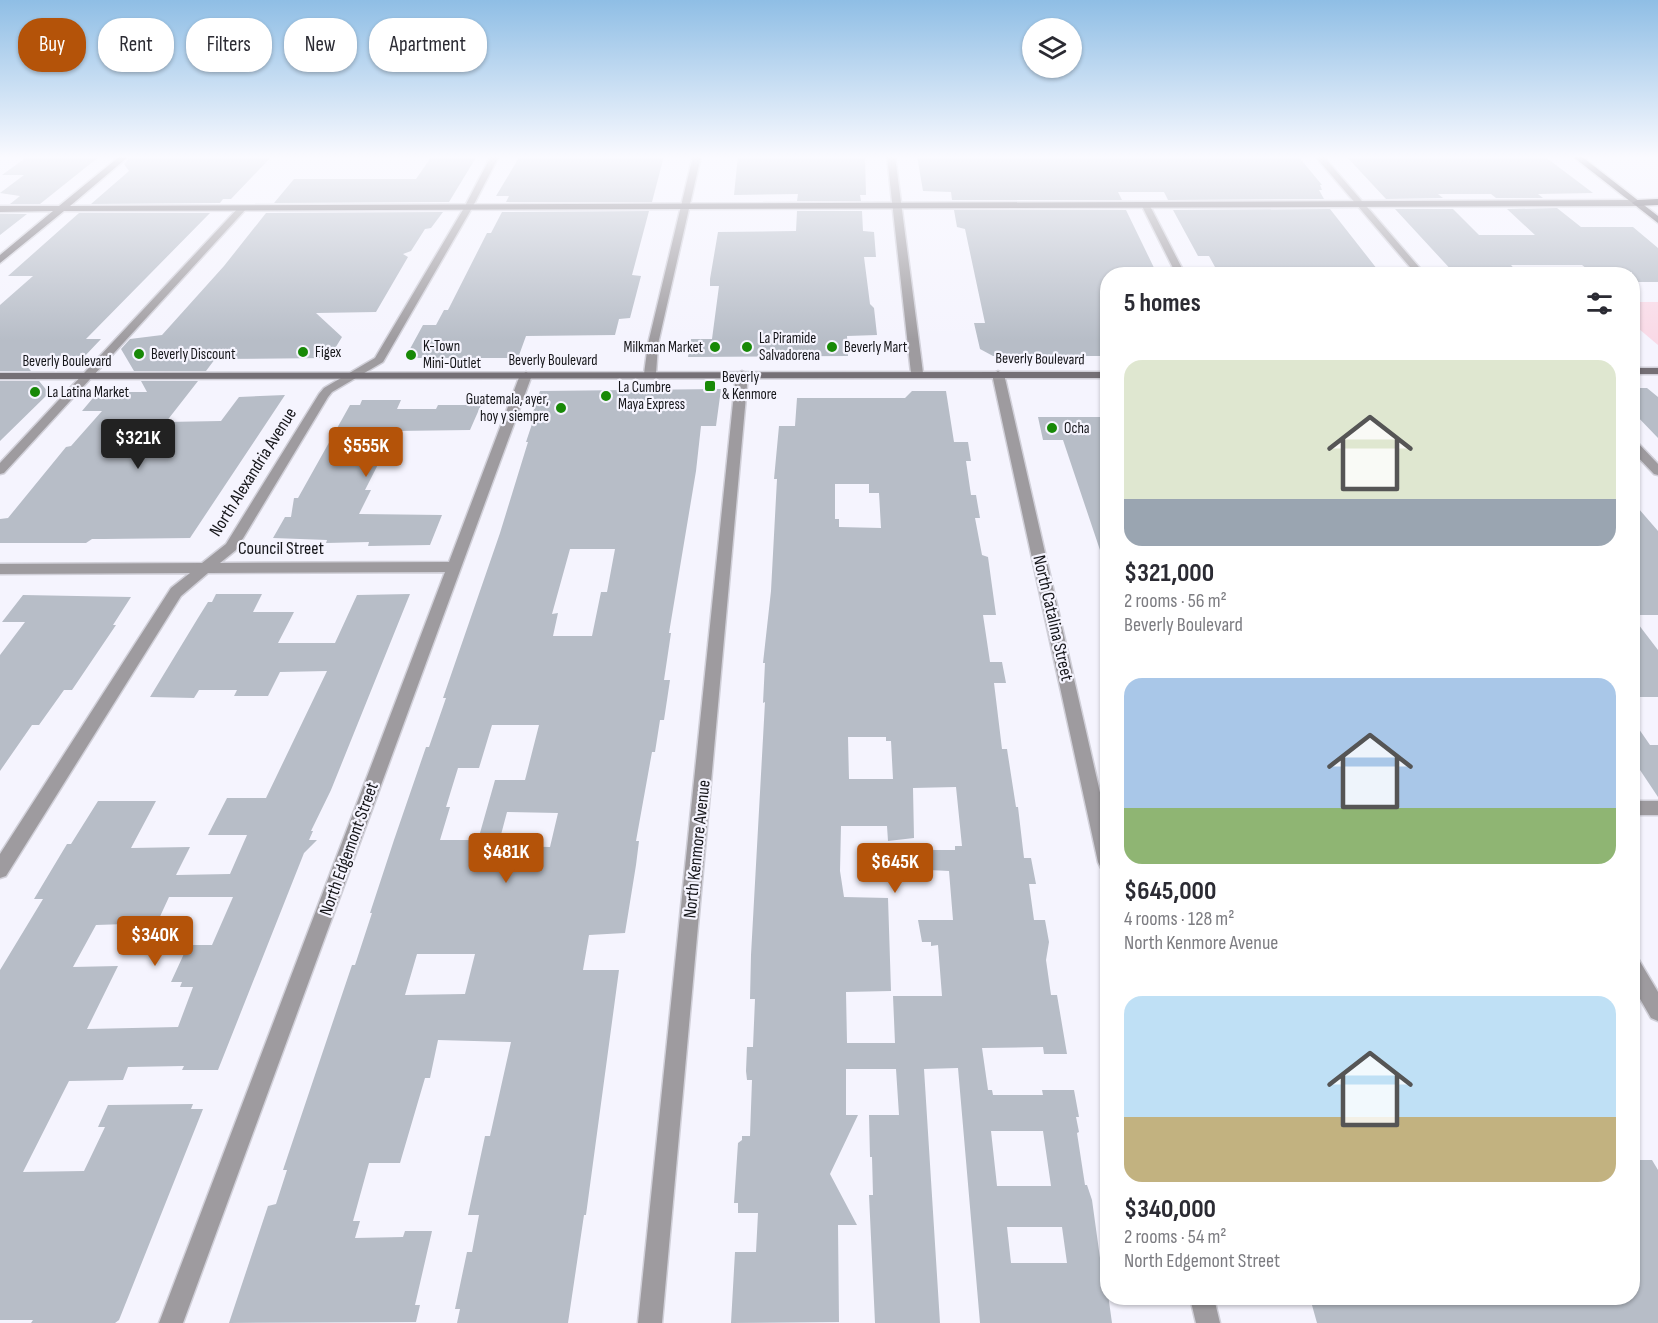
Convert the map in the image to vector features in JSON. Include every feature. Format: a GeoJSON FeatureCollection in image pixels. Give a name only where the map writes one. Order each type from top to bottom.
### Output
{"type":"FeatureCollection","features":[{"type":"Feature","properties":{"kind":"street"},"geometry":{"type":"LineString","coordinates":[[0,260],[51,218]]}},
{"type":"Feature","properties":{"kind":"street"},"geometry":{"type":"LineString","coordinates":[[0,470],[234,218]]}},
{"type":"Feature","properties":{"kind":"street","name":"North Alexandria Avenue"},"geometry":{"type":"LineString","coordinates":[[0,870],[176,592],[209,568],[231,548],[323,396],[379,360],[462,218]]}},
{"type":"Feature","properties":{"kind":"street"},"geometry":{"type":"LineString","coordinates":[[650,374],[653,344],[684,218]]}},
{"type":"Feature","properties":{"kind":"street"},"geometry":{"type":"LineString","coordinates":[[899,218],[917,373]]}},
{"type":"Feature","properties":{"kind":"street"},"geometry":{"type":"LineString","coordinates":[[1152,218],[1177,267]]}},
{"type":"Feature","properties":{"kind":"street"},"geometry":{"type":"LineString","coordinates":[[1371,218],[1415,267]]}},
{"type":"Feature","properties":{"kind":"street"},"geometry":{"type":"LineString","coordinates":[[1640,371],[1658,371]]}},
{"type":"Feature","properties":{"kind":"street","name":"Beverly Boulevard"},"geometry":{"type":"LineString","coordinates":[[0,376],[917,373],[1100,375]]}},
{"type":"Feature","properties":{"kind":"street","name":"North Kenmore Avenue"},"geometry":{"type":"LineString","coordinates":[[650,1323],[742,374]]}},
{"type":"Feature","properties":{"kind":"street","name":"North Catalina Street"},"geometry":{"type":"LineString","coordinates":[[998,374],[1100,805]]}},
{"type":"Feature","properties":{"kind":"street","name":"North Edgemont Street"},"geometry":{"type":"LineString","coordinates":[[171,1323],[526,375]]}},
{"type":"Feature","properties":{"kind":"street"},"geometry":{"type":"LineString","coordinates":[[1640,452],[1658,471]]}},
{"type":"Feature","properties":{"kind":"street","name":"Council Street"},"geometry":{"type":"LineString","coordinates":[[0,569],[454,567]]}},
{"type":"Feature","properties":{"kind":"street"},"geometry":{"type":"LineString","coordinates":[[1640,808],[1658,808]]}},
{"type":"Feature","properties":{"kind":"street"},"geometry":{"type":"LineString","coordinates":[[1640,980],[1658,1011]]}},
{"type":"Feature","properties":{"kind":"street"},"geometry":{"type":"LineString","coordinates":[[1204,1305],[1208,1323]]}},
{"type":"Feature","properties":{"kind":"shaded area"},"geometry":{"type":"Polygon","coordinates":[[[1640,302],[1658,302],[1658,345],[1640,330],[1640,302]]]}},
{"type":"Feature","properties":{"kind":"building"},"geometry":{"type":"Polygon","coordinates":[[[0,218],[22,218],[0,235],[0,218]]]}},
{"type":"Feature","properties":{"kind":"building"},"geometry":{"type":"Polygon","coordinates":[[[74,218],[205,218],[86,339],[101,339],[83,358],[21,359],[31,371],[0,371],[0,305],[33,276],[8,276],[74,218]]]}},
{"type":"Feature","properties":{"kind":"building"},"geometry":{"type":"Polygon","coordinates":[[[262,218],[439,218],[431,228],[425,229],[411,251],[403,254],[408,257],[376,312],[316,313],[342,337],[329,358],[215,359],[206,371],[134,371],[121,349],[130,339],[162,335],[224,266],[262,218]]]}},
{"type":"Feature","properties":{"kind":"building"},"geometry":{"type":"Polygon","coordinates":[[[499,218],[647,218],[632,275],[641,276],[630,318],[619,319],[615,335],[526,336],[518,358],[405,358],[423,325],[436,325],[444,310],[448,310],[487,233],[491,233],[499,218]]]}},
{"type":"Feature","properties":{"kind":"building"},"geometry":{"type":"Polygon","coordinates":[[[797,218],[862,218],[863,231],[874,232],[876,257],[864,257],[870,304],[874,308],[877,335],[847,336],[848,356],[688,357],[691,339],[712,339],[719,286],[710,286],[710,279],[718,232],[796,231],[797,218]]]}},
{"type":"Feature","properties":{"kind":"building"},"geometry":{"type":"Polygon","coordinates":[[[955,218],[1130,218],[1154,267],[1100,267],[1100,356],[993,356],[980,349],[974,323],[985,323],[965,229],[957,227],[955,218]]]}},
{"type":"Feature","properties":{"kind":"building"},"geometry":{"type":"Polygon","coordinates":[[[1177,218],[1337,218],[1376,267],[1215,267],[1209,256],[1198,256],[1177,218]]]}},
{"type":"Feature","properties":{"kind":"building"},"geometry":{"type":"Polygon","coordinates":[[[1403,218],[1462,218],[1479,235],[1535,235],[1516,218],[1569,218],[1581,227],[1633,227],[1658,248],[1658,282],[1640,282],[1640,267],[1511,265],[1513,267],[1449,267],[1403,218]]]}},
{"type":"Feature","properties":{"kind":"building"},"geometry":{"type":"Polygon","coordinates":[[[0,381],[39,381],[49,393],[0,441],[0,381]]]}},
{"type":"Feature","properties":{"kind":"building"},"geometry":{"type":"Polygon","coordinates":[[[141,381],[198,381],[166,422],[221,421],[239,397],[285,395],[190,538],[92,539],[86,543],[0,543],[0,519],[8,518],[66,447],[71,446],[102,411],[82,411],[98,392],[147,392],[141,381]]]}},
{"type":"Feature","properties":{"kind":"building"},"geometry":{"type":"Polygon","coordinates":[[[1640,388],[1647,388],[1658,397],[1658,438],[1640,419],[1640,388]]]}},
{"type":"Feature","properties":{"kind":"building"},"geometry":{"type":"Polygon","coordinates":[[[721,389],[716,426],[701,426],[696,471],[669,633],[671,633],[664,680],[670,680],[664,720],[660,720],[655,752],[652,752],[636,841],[639,841],[625,933],[589,935],[583,970],[619,970],[586,1215],[584,1215],[568,1323],[457,1323],[460,1309],[455,1309],[467,1252],[472,1252],[479,1215],[468,1215],[485,1136],[490,1136],[511,1042],[438,1040],[430,1078],[425,1078],[400,1163],[369,1163],[353,1221],[360,1221],[355,1238],[403,1237],[405,1231],[432,1231],[415,1305],[420,1305],[416,1322],[229,1323],[268,1206],[276,1204],[287,1170],[283,1170],[352,965],[355,965],[372,913],[370,913],[426,747],[429,747],[446,698],[443,698],[500,533],[528,442],[526,442],[533,421],[530,421],[540,391],[721,389]],[[570,549],[552,614],[558,613],[553,636],[592,636],[601,592],[607,592],[615,549],[570,549]],[[492,725],[479,768],[458,768],[446,807],[450,807],[440,840],[478,840],[495,780],[525,780],[539,725],[492,725]],[[507,812],[498,846],[550,847],[558,813],[507,812]],[[417,954],[405,995],[465,994],[475,954],[417,954]]]}},
{"type":"Feature","properties":{"kind":"building"},"geometry":{"type":"Polygon","coordinates":[[[912,391],[946,391],[954,442],[968,442],[971,461],[966,461],[971,495],[976,495],[980,518],[975,518],[982,555],[988,557],[996,615],[983,615],[990,662],[1002,662],[1006,683],[994,683],[1002,749],[1007,749],[1016,807],[1018,807],[1024,858],[1031,858],[1036,884],[1029,884],[1034,920],[1045,920],[1049,942],[1046,960],[1051,995],[1057,995],[1067,1054],[1044,1054],[1043,1047],[982,1048],[988,1090],[992,1090],[993,1095],[1043,1095],[1042,1090],[1074,1090],[1079,1117],[1076,1117],[1079,1132],[1077,1133],[1085,1185],[1087,1185],[1092,1200],[1100,1258],[1100,1305],[1110,1305],[1112,1323],[980,1323],[958,1068],[924,1069],[940,1323],[875,1323],[869,1195],[873,1195],[869,1115],[899,1115],[896,1069],[846,1069],[846,1115],[858,1115],[830,1174],[857,1225],[838,1225],[839,1322],[731,1323],[735,1252],[756,1252],[758,1213],[738,1213],[738,1203],[734,1203],[738,1143],[742,1140],[742,1136],[750,1136],[752,1080],[747,1080],[746,1071],[747,1047],[753,1047],[755,999],[750,999],[751,955],[765,702],[763,703],[765,663],[763,663],[771,591],[777,479],[774,479],[779,426],[795,426],[797,398],[905,398],[912,391]],[[835,484],[835,519],[839,519],[839,527],[881,528],[879,493],[869,493],[869,484],[835,484]],[[848,737],[849,779],[893,779],[891,741],[886,741],[886,737],[848,737]],[[956,787],[913,788],[914,838],[888,841],[887,826],[841,826],[840,871],[844,897],[888,898],[891,991],[846,992],[847,1043],[895,1043],[893,996],[942,996],[938,945],[931,946],[931,942],[922,942],[918,920],[953,920],[949,871],[909,869],[906,850],[955,850],[955,846],[962,846],[956,787]],[[991,1131],[997,1186],[1051,1186],[1043,1131],[991,1131]],[[1007,1227],[1011,1263],[1067,1263],[1062,1227],[1007,1227]]]}},
{"type":"Feature","properties":{"kind":"building"},"geometry":{"type":"Polygon","coordinates":[[[362,400],[401,400],[397,409],[436,409],[438,405],[481,405],[470,430],[395,431],[365,490],[371,490],[359,514],[442,515],[430,545],[368,546],[369,542],[326,543],[327,540],[273,538],[285,517],[291,517],[294,498],[298,498],[350,405],[360,405],[362,400]]]}},
{"type":"Feature","properties":{"kind":"building"},"geometry":{"type":"Polygon","coordinates":[[[1038,417],[1100,417],[1100,550],[1063,440],[1043,440],[1038,417]]]}},
{"type":"Feature","properties":{"kind":"building"},"geometry":{"type":"Polygon","coordinates":[[[1640,510],[1658,531],[1658,615],[1640,615],[1640,510]]]}},
{"type":"Feature","properties":{"kind":"building"},"geometry":{"type":"Polygon","coordinates":[[[216,594],[262,594],[253,612],[294,612],[278,643],[335,643],[357,595],[410,594],[331,790],[311,831],[313,831],[309,840],[317,840],[304,853],[218,1070],[182,1070],[184,1066],[128,1067],[123,1080],[69,1081],[23,1172],[84,1171],[105,1127],[98,1127],[108,1105],[193,1104],[191,1109],[203,1109],[119,1320],[115,1323],[31,1323],[33,1320],[0,1320],[0,970],[43,899],[34,899],[67,844],[71,844],[98,801],[156,801],[131,848],[190,847],[176,875],[230,874],[247,835],[208,835],[227,798],[266,798],[327,671],[280,672],[268,696],[234,696],[237,690],[199,690],[194,698],[150,697],[208,602],[212,602],[216,594]],[[169,897],[157,923],[96,925],[73,967],[118,966],[87,1029],[178,1027],[193,987],[180,987],[182,982],[171,982],[188,945],[212,945],[233,897],[169,897]]]}},
{"type":"Feature","properties":{"kind":"building"},"geometry":{"type":"Polygon","coordinates":[[[23,595],[131,597],[113,625],[116,625],[72,690],[64,690],[39,725],[32,725],[0,771],[0,655],[25,622],[2,622],[23,595]]]}},
{"type":"Feature","properties":{"kind":"building"},"geometry":{"type":"Polygon","coordinates":[[[1640,626],[1658,650],[1658,697],[1640,697],[1640,626]]]}},
{"type":"Feature","properties":{"kind":"building"},"geometry":{"type":"Polygon","coordinates":[[[1640,731],[1650,745],[1658,745],[1658,797],[1640,770],[1640,731]]]}},
{"type":"Feature","properties":{"kind":"building"},"geometry":{"type":"Polygon","coordinates":[[[1640,1160],[1652,1160],[1658,1170],[1658,1323],[1317,1323],[1312,1305],[1640,1305],[1640,1160]]]}},
{"type":"Feature","properties":{"kind":"place","name":"Milkman Market"},"geometry":{"type":"Point","coordinates":[715,347]}},
{"type":"Feature","properties":{"kind":"place","name":"La Piramide Salvadorena"},"geometry":{"type":"Point","coordinates":[747,347]}},
{"type":"Feature","properties":{"kind":"place","name":"Beverly Mart"},"geometry":{"type":"Point","coordinates":[832,347]}},
{"type":"Feature","properties":{"kind":"place","name":"Figex"},"geometry":{"type":"Point","coordinates":[303,352]}},
{"type":"Feature","properties":{"kind":"place","name":"Beverly Discount"},"geometry":{"type":"Point","coordinates":[139,354]}},
{"type":"Feature","properties":{"kind":"place","name":"K-Town Mini-Outlet"},"geometry":{"type":"Point","coordinates":[411,355]}},
{"type":"Feature","properties":{"kind":"place","name":"Beverly & Kenmore"},"geometry":{"type":"Point","coordinates":[710,386]}},
{"type":"Feature","properties":{"kind":"place","name":"La Latina Market"},"geometry":{"type":"Point","coordinates":[35,392]}},
{"type":"Feature","properties":{"kind":"place","name":"La Cumbre Maya Express"},"geometry":{"type":"Point","coordinates":[606,396]}},
{"type":"Feature","properties":{"kind":"place","name":"Guatemala, ayer, hoy y siempre"},"geometry":{"type":"Point","coordinates":[561,408]}},
{"type":"Feature","properties":{"kind":"place","name":"Ocha"},"geometry":{"type":"Point","coordinates":[1052,428]}}]}
